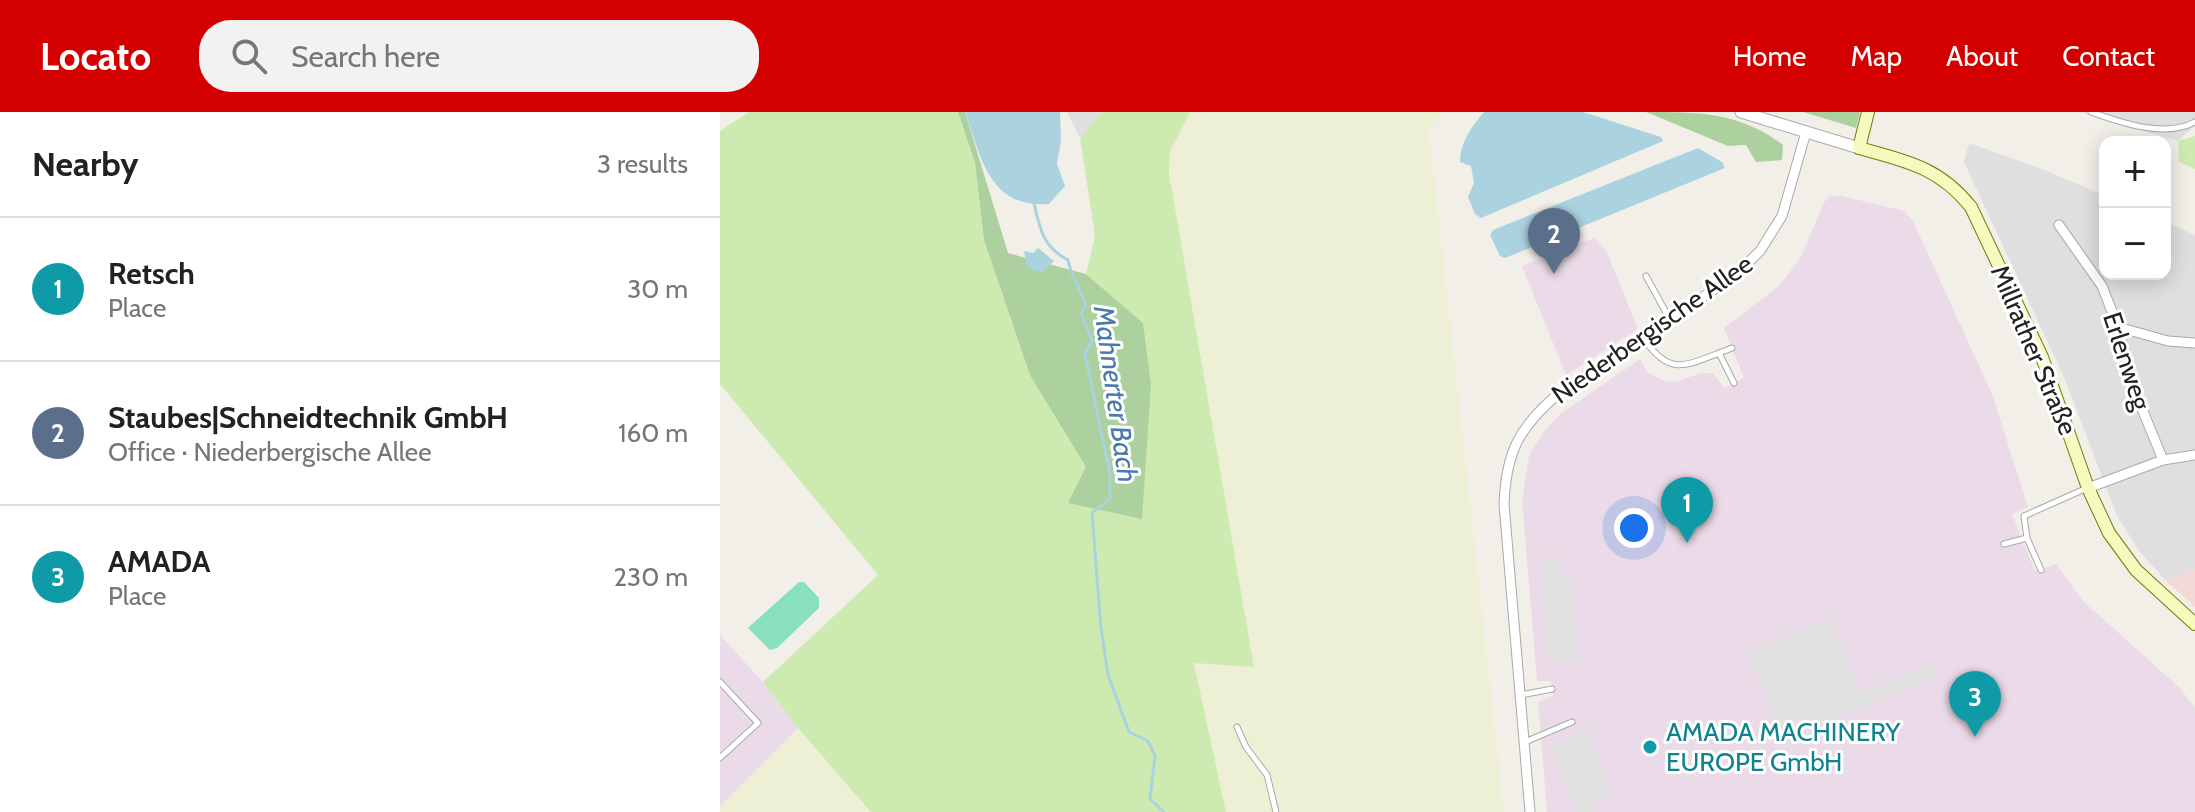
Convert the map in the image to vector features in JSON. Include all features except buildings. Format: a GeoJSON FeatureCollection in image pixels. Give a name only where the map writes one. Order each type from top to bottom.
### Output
{"type":"FeatureCollection","features":[{"type":"Feature","properties":{"kind":"main road"},"geometry":{"type":"LineString","coordinates":[[1859,148],[1867,114]]}},
{"type":"Feature","properties":{"kind":"main road","name":"Millrather Straße"},"geometry":{"type":"LineString","coordinates":[[1859,148],[1909,161],[1935,173],[1957,190],[1971,207],[2042,357],[2088,488],[2118,548],[2136,570],[2195,624]]}},
{"type":"Feature","properties":{"kind":"street"},"geometry":{"type":"LineString","coordinates":[[1741,112],[1859,148]]}},
{"type":"Feature","properties":{"kind":"street","name":"Niederbergische Allee"},"geometry":{"type":"LineString","coordinates":[[1530,812],[1504,504],[1512,450],[1541,408],[1734,276],[1760,251],[1782,216],[1806,132]]}},
{"type":"Feature","properties":{"kind":"street","name":"Erlenweg"},"geometry":{"type":"LineString","coordinates":[[2059,225],[2102,286],[2118,327],[2136,394],[2163,460]]}},
{"type":"Feature","properties":{"kind":"street"},"geometry":{"type":"LineString","coordinates":[[2118,327],[2168,341],[2195,343]]}},
{"type":"Feature","properties":{"kind":"street"},"geometry":{"type":"LineString","coordinates":[[2088,488],[2163,460],[2195,455]]}},
{"type":"Feature","properties":{"kind":"lane"},"geometry":{"type":"LineString","coordinates":[[2091,112],[2151,129],[2188,126],[2195,122]]}},
{"type":"Feature","properties":{"kind":"lane"},"geometry":{"type":"LineString","coordinates":[[1646,276],[1670,319]]}},
{"type":"Feature","properties":{"kind":"lane"},"geometry":{"type":"LineString","coordinates":[[1642,337],[1661,360],[1672,366],[1682,366],[1732,348]]}},
{"type":"Feature","properties":{"kind":"lane"},"geometry":{"type":"LineString","coordinates":[[1719,353],[1734,383]]}},
{"type":"Feature","properties":{"kind":"lane"},"geometry":{"type":"LineString","coordinates":[[2041,570],[2027,538],[2024,516],[2088,488]]}},
{"type":"Feature","properties":{"kind":"lane"},"geometry":{"type":"LineString","coordinates":[[2004,544],[2027,538]]}},
{"type":"Feature","properties":{"kind":"lane"},"geometry":{"type":"LineString","coordinates":[[720,682],[758,723],[720,758]]}},
{"type":"Feature","properties":{"kind":"lane"},"geometry":{"type":"LineString","coordinates":[[1520,695],[1552,689]]}},
{"type":"Feature","properties":{"kind":"lane"},"geometry":{"type":"LineString","coordinates":[[1524,742],[1572,722]]}},
{"type":"Feature","properties":{"kind":"lane"},"geometry":{"type":"LineString","coordinates":[[1237,727],[1246,747],[1267,775],[1276,812]]}},
{"type":"Feature","properties":{"kind":"shaded area"},"geometry":{"type":"Polygon","coordinates":[[[1067,112],[1102,112],[1080,138],[1067,112]]]}},
{"type":"Feature","properties":{"kind":"shaded area"},"geometry":{"type":"Polygon","coordinates":[[[2080,112],[2195,112],[2195,125],[2178,141],[2171,136],[2161,136],[2080,112]]]}},
{"type":"Feature","properties":{"kind":"shaded area"},"geometry":{"type":"Polygon","coordinates":[[[1969,143],[2099,193],[2099,280],[2171,280],[2171,225],[2195,235],[2195,569],[2165,580],[2140,552],[2117,516],[2064,377],[1964,162],[1969,143]]]}},
{"type":"Feature","properties":{"kind":"shaded area"},"geometry":{"type":"Polygon","coordinates":[[[1829,196],[1842,196],[1904,211],[1913,221],[1992,394],[2028,507],[2012,514],[2035,571],[2056,564],[2083,601],[2180,688],[2195,708],[2195,812],[1547,812],[1538,702],[1553,696],[1551,681],[1537,681],[1522,501],[1529,456],[1542,434],[1560,414],[1640,359],[1647,372],[1661,380],[1675,382],[1701,373],[1713,373],[1724,388],[1744,378],[1724,328],[1780,285],[1801,257],[1829,196]]]}},
{"type":"Feature","properties":{"kind":"shaded area"},"geometry":{"type":"Polygon","coordinates":[[[1594,238],[1606,250],[1638,329],[1566,375],[1522,266],[1594,238]]]}},
{"type":"Feature","properties":{"kind":"shaded area"},"geometry":{"type":"Polygon","coordinates":[[[1560,556],[1562,576],[1571,576],[1578,661],[1548,659],[1540,558],[1560,556]]]}},
{"type":"Feature","properties":{"kind":"shaded area"},"geometry":{"type":"Polygon","coordinates":[[[2195,569],[2195,607],[2165,580],[2195,569]]]}},
{"type":"Feature","properties":{"kind":"shaded area"},"geometry":{"type":"Polygon","coordinates":[[[1831,618],[1861,693],[1932,664],[1937,677],[1783,740],[1747,652],[1831,618]]]}},
{"type":"Feature","properties":{"kind":"shaded area"},"geometry":{"type":"Polygon","coordinates":[[[720,635],[763,682],[798,728],[720,806],[720,635]]]}},
{"type":"Feature","properties":{"kind":"shaded area"},"geometry":{"type":"Polygon","coordinates":[[[1587,729],[1613,794],[1593,801],[1596,812],[1576,812],[1549,745],[1587,729]]]}},
{"type":"Feature","properties":{"kind":"green space"},"geometry":{"type":"Polygon","coordinates":[[[749,112],[958,112],[975,163],[984,240],[1030,374],[1087,468],[1142,519],[1143,323],[1086,274],[1095,236],[1080,138],[1102,112],[1190,112],[1170,151],[1169,173],[1254,667],[1194,663],[1226,812],[871,812],[798,728],[763,682],[878,575],[720,384],[720,131],[749,112]]]}},
{"type":"Feature","properties":{"kind":"green space"},"geometry":{"type":"Polygon","coordinates":[[[958,112],[965,112],[1008,253],[1086,274],[1143,323],[1151,384],[1142,519],[1068,503],[1086,467],[1030,375],[984,240],[975,163],[958,112]]]}},
{"type":"Feature","properties":{"kind":"green space"},"geometry":{"type":"Polygon","coordinates":[[[1190,112],[1443,112],[1429,131],[1504,812],[1226,812],[1194,662],[1254,666],[1169,173],[1170,151],[1190,112]]]}},
{"type":"Feature","properties":{"kind":"green space"},"geometry":{"type":"Polygon","coordinates":[[[1646,112],[1718,116],[1751,126],[1783,145],[1782,160],[1756,162],[1746,145],[1728,146],[1646,112]]]}},
{"type":"Feature","properties":{"kind":"green space"},"geometry":{"type":"Polygon","coordinates":[[[1803,112],[1860,112],[1856,128],[1803,112]]]}},
{"type":"Feature","properties":{"kind":"green space"},"geometry":{"type":"Polygon","coordinates":[[[2195,136],[2195,169],[2179,162],[2178,141],[2195,136]]]}},
{"type":"Feature","properties":{"kind":"green space"},"geometry":{"type":"Polygon","coordinates":[[[799,582],[804,582],[819,598],[819,608],[777,648],[770,650],[748,628],[799,582]]]}},
{"type":"Feature","properties":{"kind":"green space"},"geometry":{"type":"Polygon","coordinates":[[[798,728],[871,812],[720,812],[720,806],[798,728]]]}},
{"type":"Feature","properties":{"kind":"water"},"geometry":{"type":"Polygon","coordinates":[[[965,112],[1060,112],[1061,140],[1057,164],[1065,186],[1049,204],[1029,203],[1013,198],[1000,189],[983,162],[965,112]]]}},
{"type":"Feature","properties":{"kind":"water"},"geometry":{"type":"Polygon","coordinates":[[[1484,112],[1583,112],[1661,137],[1663,141],[1481,218],[1475,214],[1468,197],[1474,183],[1471,166],[1460,162],[1468,135],[1484,112]]]}},
{"type":"Feature","properties":{"kind":"water"},"geometry":{"type":"Polygon","coordinates":[[[1698,148],[1722,162],[1725,168],[1505,258],[1500,256],[1490,235],[1493,230],[1698,148]]]}},
{"type":"Feature","properties":{"kind":"water"},"geometry":{"type":"Polygon","coordinates":[[[1038,248],[1054,261],[1043,272],[1027,266],[1024,251],[1033,253],[1038,248]]]}},
{"type":"Feature","properties":{"kind":"waterway","name":"Mahnerter Bach"},"geometry":{"type":"LineString","coordinates":[[1034,203],[1044,237],[1053,249],[1068,260],[1086,306],[1081,313],[1092,341],[1085,353],[1110,475],[1110,499],[1092,513],[1108,675],[1129,732],[1148,741],[1155,756],[1150,799],[1164,812]]}},
{"type":"Feature","properties":{"kind":"place","name":"Staubes|Schneidtechnik GmbH"},"geometry":{"type":"Point","coordinates":[1554,274]}},
{"type":"Feature","properties":{"kind":"place","name":"Retsch"},"geometry":{"type":"Point","coordinates":[1687,543]}},
{"type":"Feature","properties":{"kind":"place","name":"AMADA"},"geometry":{"type":"Point","coordinates":[1975,737]}},
{"type":"Feature","properties":{"kind":"place","name":"AMADA MACHINERY EUROPE GmbH"},"geometry":{"type":"Point","coordinates":[1650,747]}}]}
